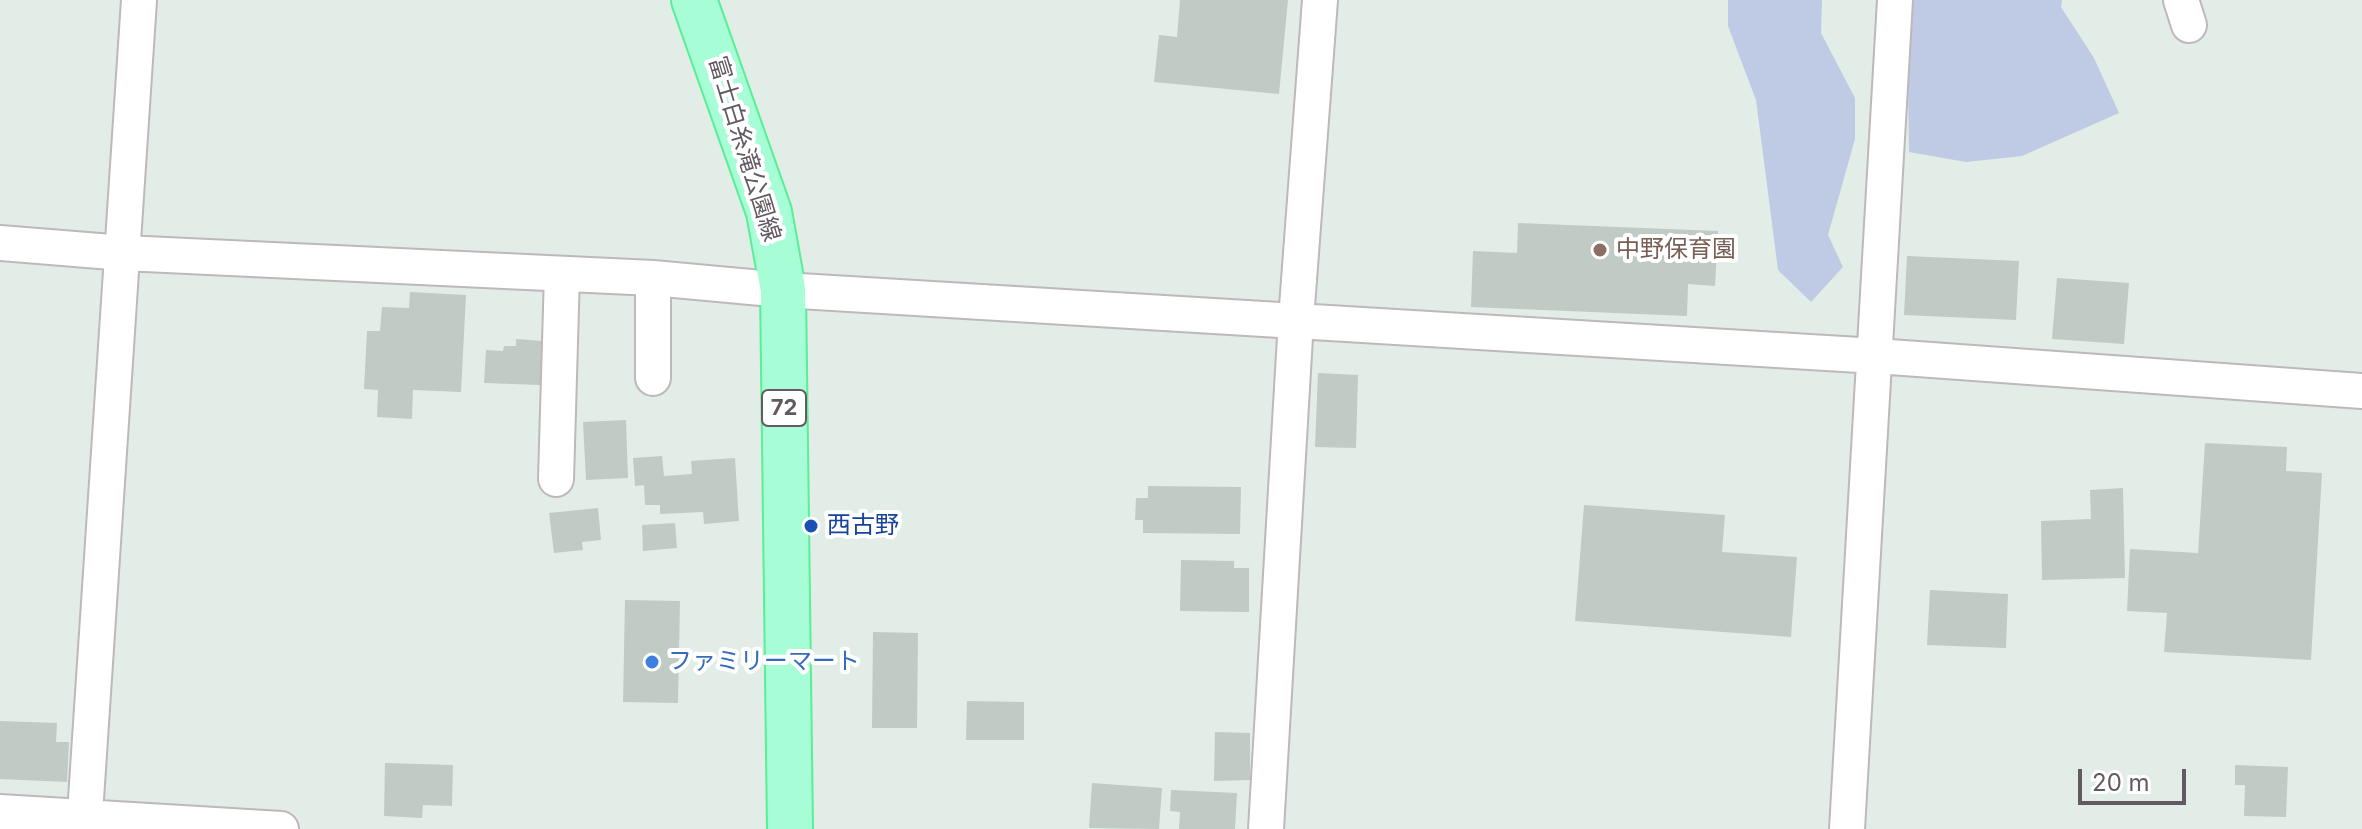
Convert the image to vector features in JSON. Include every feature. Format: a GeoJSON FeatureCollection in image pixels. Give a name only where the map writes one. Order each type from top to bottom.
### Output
{"type":"FeatureCollection","features":[{"type":"Feature","properties":{"kind":"main road","name":"富士白糸滝公園線"},"geometry":{"type":"LineString","coordinates":[[694,0],[769,212],[783,290],[790,829]]}},
{"type":"Feature","properties":{"kind":"street"},"geometry":{"type":"LineString","coordinates":[[84,823],[139,0]]}},
{"type":"Feature","properties":{"kind":"street"},"geometry":{"type":"LineString","coordinates":[[1266,829],[1296,320],[1320,0]]}},
{"type":"Feature","properties":{"kind":"street"},"geometry":{"type":"LineString","coordinates":[[1847,829],[1895,0]]}},
{"type":"Feature","properties":{"kind":"street"},"geometry":{"type":"LineString","coordinates":[[0,243],[124,253],[653,278],[783,290],[1876,356],[2362,391]]}},
{"type":"Feature","properties":{"kind":"street"},"geometry":{"type":"LineString","coordinates":[[556,479],[562,274]]}},
{"type":"Feature","properties":{"kind":"street"},"geometry":{"type":"LineString","coordinates":[[653,278],[653,378]]}},
{"type":"Feature","properties":{"kind":"street"},"geometry":{"type":"LineString","coordinates":[[0,812],[84,823],[281,829]]}},
{"type":"Feature","properties":{"kind":"shaded area"},"geometry":{"type":"Polygon","coordinates":[[[1728,0],[1822,0],[1821,33],[1855,98],[1855,139],[1828,235],[1843,267],[1811,302],[1778,270],[1756,100],[1728,26],[1728,0]]]}},
{"type":"Feature","properties":{"kind":"shaded area"},"geometry":{"type":"Polygon","coordinates":[[[1911,0],[2062,0],[2061,7],[2094,58],[2119,113],[2022,156],[1966,162],[1909,152],[1907,29],[1911,0]]]}},
{"type":"Feature","properties":{"kind":"building"},"geometry":{"type":"Polygon","coordinates":[[[1180,0],[1288,0],[1279,94],[1154,82],[1159,35],[1177,37],[1180,0]]]}},
{"type":"Feature","properties":{"kind":"building"},"geometry":{"type":"Polygon","coordinates":[[[1518,223],[1718,231],[1715,286],[1688,284],[1687,316],[1471,307],[1473,251],[1517,253],[1518,223]]]}},
{"type":"Feature","properties":{"kind":"building"},"geometry":{"type":"Polygon","coordinates":[[[1907,256],[2019,261],[2016,320],[1904,315],[1907,256]]]}},
{"type":"Feature","properties":{"kind":"building"},"geometry":{"type":"Polygon","coordinates":[[[2057,278],[2129,283],[2124,344],[2052,339],[2057,278]]]}},
{"type":"Feature","properties":{"kind":"building"},"geometry":{"type":"Polygon","coordinates":[[[410,292],[466,295],[461,392],[413,390],[412,419],[377,417],[378,390],[364,389],[367,331],[380,331],[382,307],[409,308],[410,292]]]}},
{"type":"Feature","properties":{"kind":"building"},"geometry":{"type":"Polygon","coordinates":[[[516,339],[543,341],[540,385],[484,383],[486,350],[503,351],[504,346],[516,346],[516,339]]]}},
{"type":"Feature","properties":{"kind":"building"},"geometry":{"type":"Polygon","coordinates":[[[1318,373],[1358,375],[1356,448],[1315,447],[1318,373]]]}},
{"type":"Feature","properties":{"kind":"building"},"geometry":{"type":"Polygon","coordinates":[[[626,420],[628,478],[586,480],[583,422],[626,420]]]}},
{"type":"Feature","properties":{"kind":"building"},"geometry":{"type":"Polygon","coordinates":[[[2205,443],[2287,447],[2286,471],[2322,473],[2311,660],[2164,652],[2167,613],[2127,611],[2130,549],[2198,553],[2205,443]]]}},
{"type":"Feature","properties":{"kind":"building"},"geometry":{"type":"Polygon","coordinates":[[[662,456],[664,476],[692,474],[691,461],[735,458],[739,521],[704,524],[703,512],[660,514],[660,505],[645,505],[644,485],[635,486],[633,458],[662,456]]]}},
{"type":"Feature","properties":{"kind":"building"},"geometry":{"type":"Polygon","coordinates":[[[1148,486],[1241,487],[1240,534],[1143,533],[1143,520],[1135,520],[1136,498],[1148,498],[1148,486]]]}},
{"type":"Feature","properties":{"kind":"building"},"geometry":{"type":"Polygon","coordinates":[[[2123,488],[2125,578],[2042,580],[2041,521],[2091,519],[2090,490],[2123,488]]]}},
{"type":"Feature","properties":{"kind":"building"},"geometry":{"type":"Polygon","coordinates":[[[1584,505],[1725,515],[1722,552],[1797,557],[1791,637],[1575,621],[1584,505]]]}},
{"type":"Feature","properties":{"kind":"building"},"geometry":{"type":"Polygon","coordinates":[[[598,508],[601,540],[582,542],[583,550],[554,553],[549,513],[598,508]]]}},
{"type":"Feature","properties":{"kind":"building"},"geometry":{"type":"Polygon","coordinates":[[[675,523],[677,548],[643,551],[642,525],[675,523]]]}},
{"type":"Feature","properties":{"kind":"building"},"geometry":{"type":"Polygon","coordinates":[[[1181,560],[1234,561],[1234,568],[1249,568],[1249,612],[1180,611],[1181,560]]]}},
{"type":"Feature","properties":{"kind":"building"},"geometry":{"type":"Polygon","coordinates":[[[1930,590],[2008,594],[2006,648],[1927,645],[1930,590]]]}},
{"type":"Feature","properties":{"kind":"building"},"geometry":{"type":"Polygon","coordinates":[[[625,600],[680,601],[678,703],[623,702],[625,600]]]}},
{"type":"Feature","properties":{"kind":"building"},"geometry":{"type":"Polygon","coordinates":[[[873,632],[918,633],[917,728],[872,728],[873,632]]]}},
{"type":"Feature","properties":{"kind":"building"},"geometry":{"type":"Polygon","coordinates":[[[967,701],[1024,702],[1024,740],[966,740],[967,701]]]}},
{"type":"Feature","properties":{"kind":"building"},"geometry":{"type":"Polygon","coordinates":[[[0,721],[57,723],[56,742],[69,742],[67,782],[0,779],[0,721]]]}},
{"type":"Feature","properties":{"kind":"building"},"geometry":{"type":"Polygon","coordinates":[[[1215,732],[1250,733],[1250,780],[1214,781],[1215,732]]]}},
{"type":"Feature","properties":{"kind":"building"},"geometry":{"type":"Polygon","coordinates":[[[385,763],[453,765],[452,806],[423,805],[422,818],[384,816],[385,763]]]}},
{"type":"Feature","properties":{"kind":"building"},"geometry":{"type":"Polygon","coordinates":[[[2235,765],[2288,767],[2286,817],[2244,816],[2245,785],[2235,785],[2235,765]]]}},
{"type":"Feature","properties":{"kind":"building"},"geometry":{"type":"Polygon","coordinates":[[[1092,783],[1162,788],[1159,829],[1089,828],[1092,783]]]}},
{"type":"Feature","properties":{"kind":"building"},"geometry":{"type":"Polygon","coordinates":[[[1171,790],[1237,793],[1235,829],[1179,829],[1180,812],[1170,811],[1171,790]]]}},
{"type":"Feature","properties":{"kind":"place","name":"中野保育園"},"geometry":{"type":"Point","coordinates":[1600,250]}},
{"type":"Feature","properties":{"kind":"place","name":"西古野"},"geometry":{"type":"Point","coordinates":[811,526]}},
{"type":"Feature","properties":{"kind":"place","name":"ファミリーマート"},"geometry":{"type":"Point","coordinates":[652,662]}}]}
